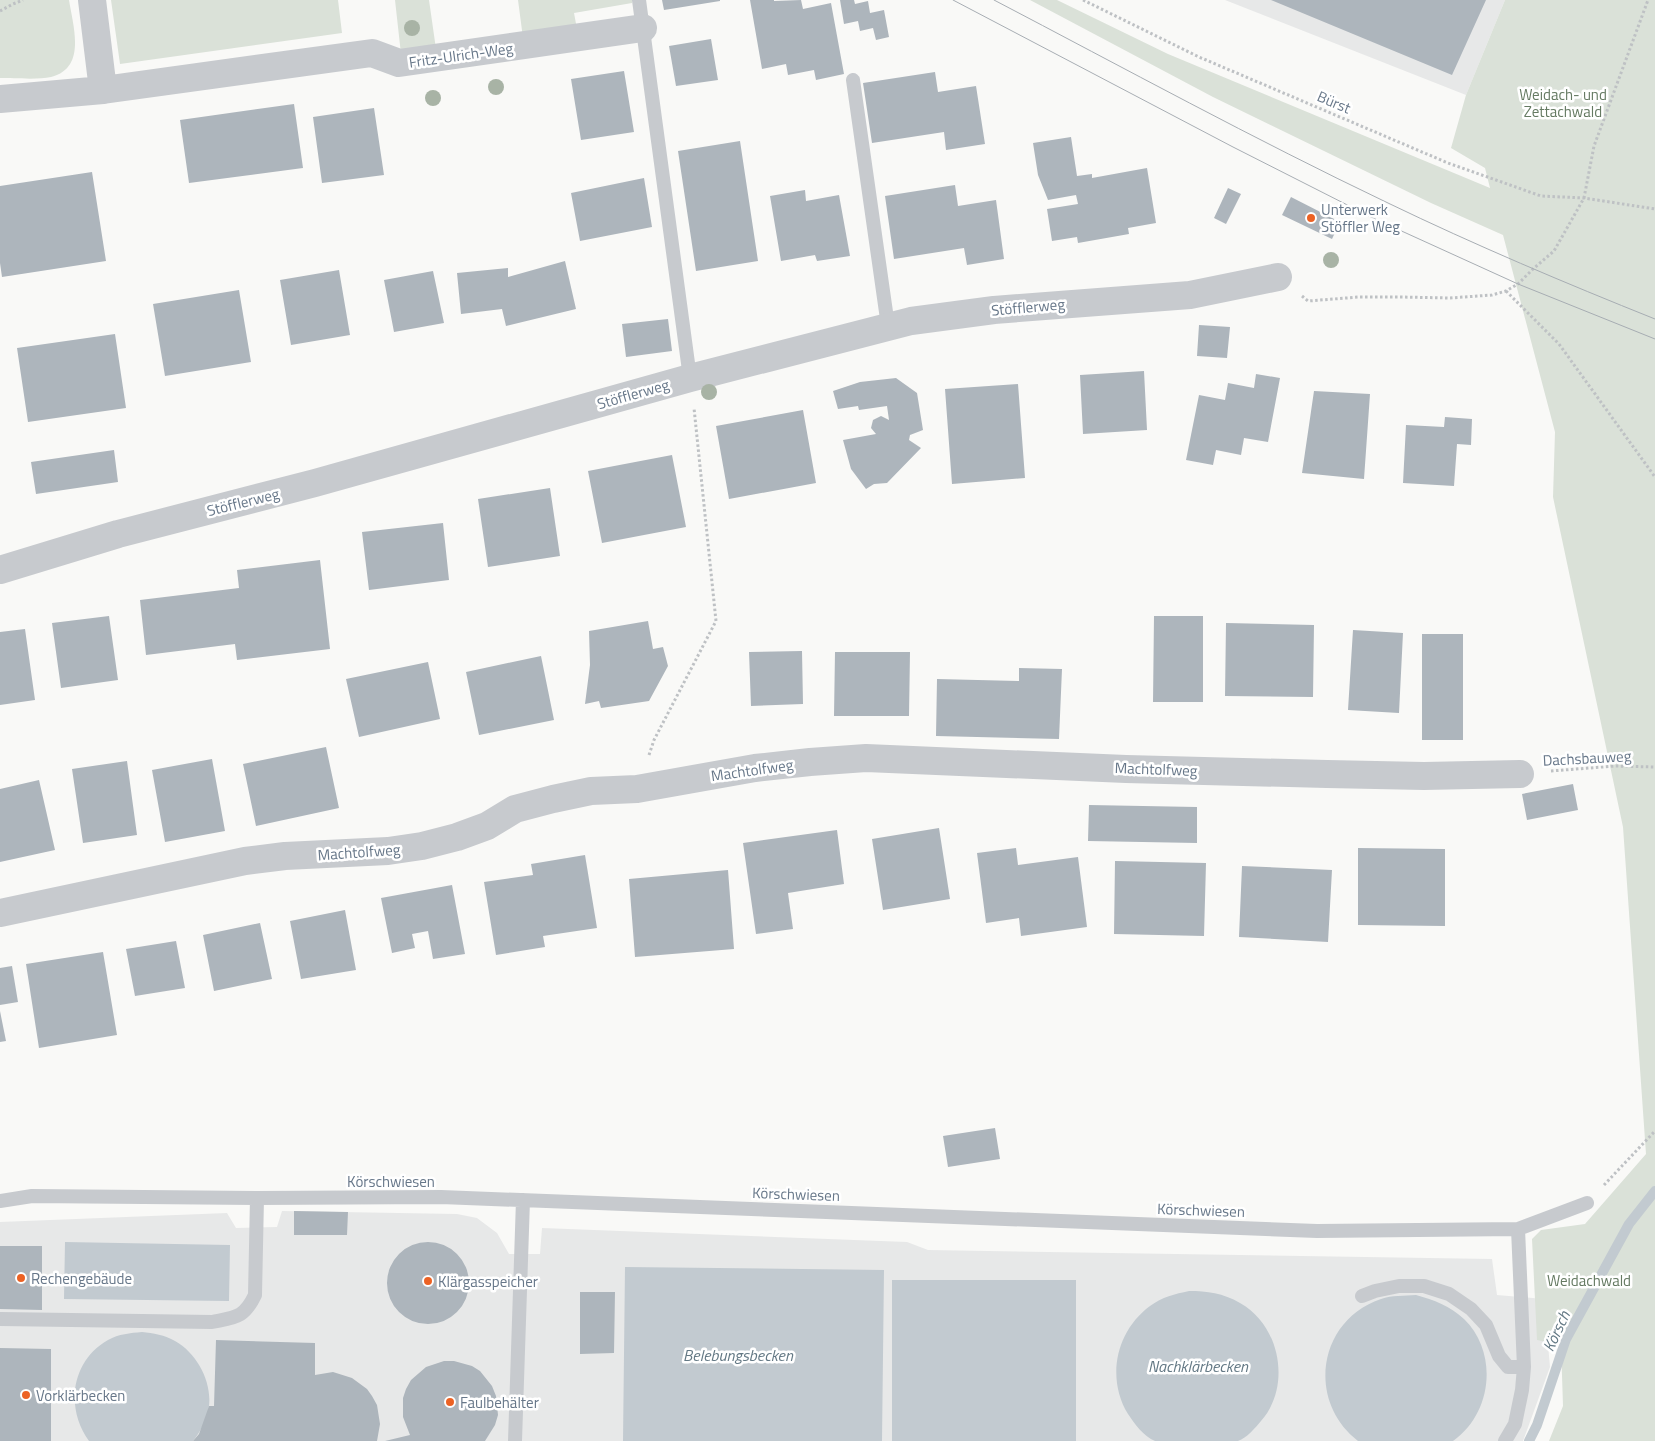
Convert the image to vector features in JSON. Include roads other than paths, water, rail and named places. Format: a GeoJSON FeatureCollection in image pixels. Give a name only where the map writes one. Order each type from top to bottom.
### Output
{"type":"FeatureCollection","features":[{"type":"Feature","properties":{"kind":"street"},"geometry":{"type":"LineString","coordinates":[[92,0],[103,90]]}},
{"type":"Feature","properties":{"kind":"street","name":"Fritz-Ulrich-Weg"},"geometry":{"type":"LineString","coordinates":[[0,99],[103,90],[372,52],[399,63],[643,28]]}},
{"type":"Feature","properties":{"kind":"street","name":"Stöfflerweg"},"geometry":{"type":"LineString","coordinates":[[0,570],[118,534],[315,483],[690,378],[888,326],[910,321],[994,310],[1190,295],[1278,277]]}},
{"type":"Feature","properties":{"kind":"street","name":"Machtolfweg"},"geometry":{"type":"LineString","coordinates":[[0,912],[245,861],[285,856],[388,851],[422,846],[488,826],[515,809],[553,798],[591,791],[637,788],[755,768],[810,762],[866,758],[1126,769],[1327,774],[1424,776],[1520,774]]}},
{"type":"Feature","properties":{"kind":"lane"},"geometry":{"type":"LineString","coordinates":[[639,0],[690,378]]}},
{"type":"Feature","properties":{"kind":"lane"},"geometry":{"type":"LineString","coordinates":[[853,80],[888,326]]}},
{"type":"Feature","properties":{"kind":"lane","name":"Körschwiesen"},"geometry":{"type":"LineString","coordinates":[[0,1201],[32,1196],[441,1197],[1317,1231],[1518,1229],[1587,1204]]}},
{"type":"Feature","properties":{"kind":"lane"},"geometry":{"type":"LineString","coordinates":[[0,1319],[212,1322],[233,1318],[248,1309],[255,1295],[257,1198]]}},
{"type":"Feature","properties":{"kind":"lane"},"geometry":{"type":"LineString","coordinates":[[514,1441],[523,1200]]}},
{"type":"Feature","properties":{"kind":"lane"},"geometry":{"type":"LineString","coordinates":[[1504,1441],[1514,1424],[1522,1390],[1524,1367],[1518,1229]]}},
{"type":"Feature","properties":{"kind":"lane"},"geometry":{"type":"LineString","coordinates":[[1362,1296],[1375,1290],[1399,1286],[1424,1286],[1449,1294],[1471,1309],[1486,1325],[1499,1356],[1508,1367],[1524,1367]]}},
{"type":"Feature","properties":{"kind":"water"},"geometry":{"type":"Polygon","coordinates":[[[65,1242],[230,1245],[229,1301],[64,1299],[65,1242]]]}},
{"type":"Feature","properties":{"kind":"water","name":"Belebungsbecken"},"geometry":{"type":"Polygon","coordinates":[[[625,1267],[884,1270],[882,1441],[623,1441],[625,1267]]]}},
{"type":"Feature","properties":{"kind":"water"},"geometry":{"type":"Polygon","coordinates":[[[892,1280],[1076,1280],[1076,1441],[892,1441],[892,1280]]]}},
{"type":"Feature","properties":{"kind":"water","name":"Nachklärbecken"},"geometry":{"type":"Polygon","coordinates":[[[1189,1291],[1215,1293],[1240,1303],[1254,1313],[1265,1326],[1272,1341],[1277,1357],[1279,1374],[1271,1407],[1253,1430],[1241,1440],[1155,1441],[1143,1433],[1136,1425],[1121,1400],[1116,1371],[1122,1342],[1129,1328],[1138,1316],[1159,1300],[1189,1291]]]}},
{"type":"Feature","properties":{"kind":"water"},"geometry":{"type":"Polygon","coordinates":[[[1416,1295],[1435,1301],[1453,1310],[1464,1319],[1475,1333],[1483,1349],[1486,1365],[1486,1383],[1483,1399],[1476,1415],[1466,1429],[1453,1441],[1358,1441],[1341,1424],[1331,1405],[1326,1384],[1326,1363],[1332,1343],[1344,1324],[1360,1309],[1385,1298],[1416,1295]]]}},
{"type":"Feature","properties":{"kind":"water"},"geometry":{"type":"Polygon","coordinates":[[[142,1332],[171,1339],[183,1346],[196,1361],[208,1387],[208,1411],[203,1425],[193,1441],[89,1441],[81,1428],[77,1414],[75,1400],[79,1372],[86,1360],[108,1340],[120,1335],[142,1332]]]}},
{"type":"Feature","properties":{"kind":"waterway","name":"Körsch"},"geometry":{"type":"LineString","coordinates":[[1529,1441],[1537,1425],[1566,1339],[1629,1224],[1655,1191]]}},
{"type":"Feature","properties":{"kind":"tram line"},"geometry":{"type":"LineString","coordinates":[[953,0],[1373,218],[1518,284],[1655,339]]}},
{"type":"Feature","properties":{"kind":"tram line"},"geometry":{"type":"LineString","coordinates":[[994,0],[1338,179],[1454,234],[1655,319]]}},
{"type":"Feature","properties":{"kind":"place","name":"Unterwerk Stöffler Weg"},"geometry":{"type":"Point","coordinates":[1311,218]}},
{"type":"Feature","properties":{"kind":"place","name":"Rechengebäude"},"geometry":{"type":"Point","coordinates":[21,1278]}},
{"type":"Feature","properties":{"kind":"place","name":"Klärgasspeicher"},"geometry":{"type":"Point","coordinates":[428,1281]}},
{"type":"Feature","properties":{"kind":"place","name":"Vorklärbecken"},"geometry":{"type":"Point","coordinates":[26,1395]}},
{"type":"Feature","properties":{"kind":"place","name":"Faulbehälter"},"geometry":{"type":"Point","coordinates":[450,1402]}},
{"type":"Feature","properties":{"kind":"park label","name":"Weidach- und Zettachwald"},"geometry":{"type":"Point","coordinates":[1563,102]}},
{"type":"Feature","properties":{"kind":"park label","name":"Weidachwald"},"geometry":{"type":"Point","coordinates":[1589,1280]}}]}
